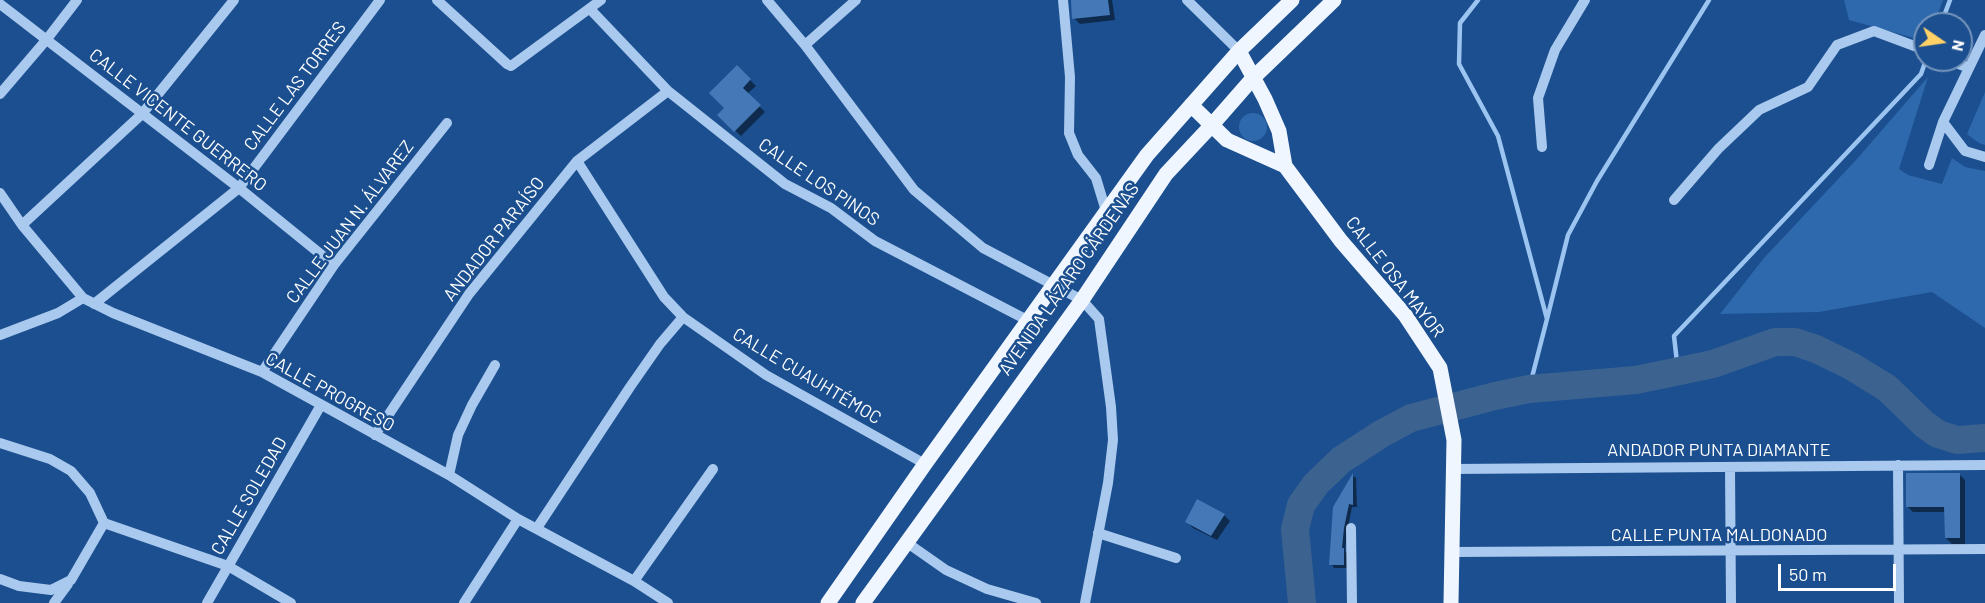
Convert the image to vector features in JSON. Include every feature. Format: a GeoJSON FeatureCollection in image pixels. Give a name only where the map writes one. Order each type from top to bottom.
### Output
{"type":"FeatureCollection","features":[{"type":"Feature","properties":{"kind":"main road","name":"AVENIDA LÁZARO CÁRDENAS"},"geometry":{"type":"LineString","coordinates":[[828,603],[1148,154],[1239,51],[1292,0]]}},
{"type":"Feature","properties":{"kind":"main road","name":"AVENIDA LÁZARO CÁRDENAS"},"geometry":{"type":"LineString","coordinates":[[863,603],[1082,300],[1166,174],[1253,78],[1334,0]]}},
{"type":"Feature","properties":{"kind":"main road","name":"CALLE OSA MAYOR"},"geometry":{"type":"LineString","coordinates":[[1239,51],[1279,131],[1285,166],[1341,241],[1405,315],[1440,368],[1454,440],[1451,603]]}},
{"type":"Feature","properties":{"kind":"main road","name":"CALLE OSA MAYOR"},"geometry":{"type":"LineString","coordinates":[[1191,105],[1227,140],[1285,166]]}},
{"type":"Feature","properties":{"kind":"street"},"geometry":{"type":"LineString","coordinates":[[0,94],[77,0]]}},
{"type":"Feature","properties":{"kind":"street"},"geometry":{"type":"LineString","coordinates":[[22,225],[142,114],[234,0]]}},
{"type":"Feature","properties":{"kind":"street","name":"CALLE LAS TORRES"},"geometry":{"type":"LineString","coordinates":[[94,304],[239,188],[380,0]]}},
{"type":"Feature","properties":{"kind":"street"},"geometry":{"type":"LineString","coordinates":[[437,0],[511,66],[602,0]]}},
{"type":"Feature","properties":{"kind":"street"},"geometry":{"type":"LineString","coordinates":[[767,0],[805,45],[914,190],[983,248],[1082,300],[1099,319],[1111,407],[1113,440],[1108,483],[1084,603]]}},
{"type":"Feature","properties":{"kind":"street"},"geometry":{"type":"LineString","coordinates":[[805,45],[856,0]]}},
{"type":"Feature","properties":{"kind":"street"},"geometry":{"type":"LineString","coordinates":[[1063,0],[1070,77],[1069,133],[1077,155],[1096,178],[1106,211]]}},
{"type":"Feature","properties":{"kind":"street"},"geometry":{"type":"LineString","coordinates":[[1187,0],[1239,51]]}},
{"type":"Feature","properties":{"kind":"street"},"geometry":{"type":"LineString","coordinates":[[1542,147],[1538,98],[1556,51],[1585,0]]}},
{"type":"Feature","properties":{"kind":"street","name":"CALLE VICENTE GUERRERO"},"geometry":{"type":"LineString","coordinates":[[0,4],[239,188],[334,265]]}},
{"type":"Feature","properties":{"kind":"street","name":"CALLE LOS PINOS"},"geometry":{"type":"LineString","coordinates":[[590,9],[668,91],[785,184],[831,208],[875,241],[1029,321]]}},
{"type":"Feature","properties":{"kind":"street"},"geometry":{"type":"LineString","coordinates":[[1674,200],[1719,148],[1759,110],[1808,87],[1837,45],[1874,31],[1913,46]]}},
{"type":"Feature","properties":{"kind":"street"},"geometry":{"type":"LineString","coordinates":[[1973,60],[1985,35]]}},
{"type":"Feature","properties":{"kind":"street"},"geometry":{"type":"LineString","coordinates":[[1929,165],[1943,122],[1968,72]]}},
{"type":"Feature","properties":{"kind":"street","name":"ANDADOR PARAÍSO"},"geometry":{"type":"LineString","coordinates":[[375,435],[469,294],[577,161],[668,91]]}},
{"type":"Feature","properties":{"kind":"street"},"geometry":{"type":"LineString","coordinates":[[1943,122],[1965,151],[1985,157]]}},
{"type":"Feature","properties":{"kind":"street","name":"CALLE JUAN N. ÁLVAREZ"},"geometry":{"type":"LineString","coordinates":[[262,372],[334,265],[447,123]]}},
{"type":"Feature","properties":{"kind":"street","name":"CALLE CUAUHTÉMOC"},"geometry":{"type":"LineString","coordinates":[[577,161],[664,297],[683,317],[766,375],[925,464]]}},
{"type":"Feature","properties":{"kind":"street","name":"CALLE PROGRESO"},"geometry":{"type":"LineString","coordinates":[[0,193],[22,225],[83,298],[113,313],[262,372],[449,475],[518,519],[634,580],[668,603]]}},
{"type":"Feature","properties":{"kind":"street"},"geometry":{"type":"LineString","coordinates":[[0,335],[58,313],[83,298]]}},
{"type":"Feature","properties":{"kind":"street"},"geometry":{"type":"LineString","coordinates":[[537,528],[636,378],[683,317]]}},
{"type":"Feature","properties":{"kind":"street"},"geometry":{"type":"LineString","coordinates":[[449,475],[458,435],[495,365]]}},
{"type":"Feature","properties":{"kind":"street","name":"CALLE SOLEDAD"},"geometry":{"type":"LineString","coordinates":[[207,603],[321,405]]}},
{"type":"Feature","properties":{"kind":"street"},"geometry":{"type":"LineString","coordinates":[[0,443],[50,459],[71,471],[90,494],[104,523],[228,566],[291,603]]}},
{"type":"Feature","properties":{"kind":"street"},"geometry":{"type":"LineString","coordinates":[[1898,465],[1899,603]]}},
{"type":"Feature","properties":{"kind":"street","name":"ANDADOR PUNTA DIAMANTE"},"geometry":{"type":"LineString","coordinates":[[1452,469],[1985,465]]}},
{"type":"Feature","properties":{"kind":"street"},"geometry":{"type":"LineString","coordinates":[[1730,467],[1731,603]]}},
{"type":"Feature","properties":{"kind":"street"},"geometry":{"type":"LineString","coordinates":[[634,580],[713,469]]}},
{"type":"Feature","properties":{"kind":"street"},"geometry":{"type":"LineString","coordinates":[[464,603],[518,519]]}},
{"type":"Feature","properties":{"kind":"street"},"geometry":{"type":"LineString","coordinates":[[54,603],[71,580],[104,523]]}},
{"type":"Feature","properties":{"kind":"street"},"geometry":{"type":"LineString","coordinates":[[1351,528],[1352,603]]}},
{"type":"Feature","properties":{"kind":"street"},"geometry":{"type":"LineString","coordinates":[[1098,533],[1176,558]]}},
{"type":"Feature","properties":{"kind":"street"},"geometry":{"type":"LineString","coordinates":[[906,542],[946,570],[987,589],[1036,603]]}},
{"type":"Feature","properties":{"kind":"street","name":"CALLE PUNTA MALDONADO"},"geometry":{"type":"LineString","coordinates":[[1452,552],[1985,549]]}},
{"type":"Feature","properties":{"kind":"street"},"geometry":{"type":"LineString","coordinates":[[0,579],[19,586],[51,590],[71,580]]}},
{"type":"Feature","properties":{"kind":"shaded area"},"geometry":{"type":"Polygon","coordinates":[[[1844,0],[1943,0],[1938,12],[1913,12],[1913,38],[1849,20],[1844,0]]]}},
{"type":"Feature","properties":{"kind":"shaded area"},"geometry":{"type":"Polygon","coordinates":[[[1928,77],[1899,169],[1908,175],[1942,184],[1952,158],[1965,167],[1985,171],[1985,328],[1932,292],[1819,312],[1720,314],[1764,258],[1856,160],[1928,77]]]}},
{"type":"Feature","properties":{"kind":"shaded area"},"geometry":{"type":"Polygon","coordinates":[[[1985,92],[1985,145],[1967,134],[1985,92]]]}},
{"type":"Feature","properties":{"kind":"shaded area"},"geometry":{"type":"Polygon","coordinates":[[[1253,113],[1263,117],[1267,127],[1263,137],[1253,141],[1243,137],[1239,127],[1243,117],[1253,113]]]}},
{"type":"Feature","properties":{"kind":"building"},"geometry":{"type":"Polygon","coordinates":[[[1071,0],[1108,0],[1110,15],[1072,19],[1071,0]]]}},
{"type":"Feature","properties":{"kind":"building"},"geometry":{"type":"Polygon","coordinates":[[[737,65],[751,79],[743,88],[761,105],[734,132],[717,115],[724,108],[709,93],[737,65]]]}},
{"type":"Feature","properties":{"kind":"building"},"geometry":{"type":"Polygon","coordinates":[[[1353,473],[1353,505],[1349,504],[1342,548],[1344,548],[1344,565],[1329,565],[1333,507],[1353,473]]]}},
{"type":"Feature","properties":{"kind":"building"},"geometry":{"type":"Polygon","coordinates":[[[1906,473],[1960,473],[1960,538],[1945,538],[1944,507],[1906,507],[1906,473]]]}},
{"type":"Feature","properties":{"kind":"building"},"geometry":{"type":"Polygon","coordinates":[[[1197,499],[1225,514],[1211,536],[1185,522],[1197,499]]]}},
{"type":"Feature","properties":{"kind":"waterway"},"geometry":{"type":"LineString","coordinates":[[1478,0],[1460,23],[1459,64],[1498,136],[1547,319],[1529,389]]}},
{"type":"Feature","properties":{"kind":"waterway"},"geometry":{"type":"LineString","coordinates":[[1547,319],[1568,235],[1597,181],[1709,0]]}},
{"type":"Feature","properties":{"kind":"waterway"},"geometry":{"type":"LineString","coordinates":[[1946,12],[1950,0]]}},
{"type":"Feature","properties":{"kind":"waterway"},"geometry":{"type":"LineString","coordinates":[[1678,371],[1674,336],[1922,72]]}},
{"type":"Feature","properties":{"kind":"waterway"},"geometry":{"type":"LineString","coordinates":[[1302,603],[1295,529],[1301,505],[1316,484],[1341,460],[1411,418],[1495,396],[1529,389],[1636,380],[1713,364],[1775,342],[1795,342],[1816,349],[1851,366],[1887,388],[1924,424],[1938,434],[1957,440],[1985,438]]}}]}
